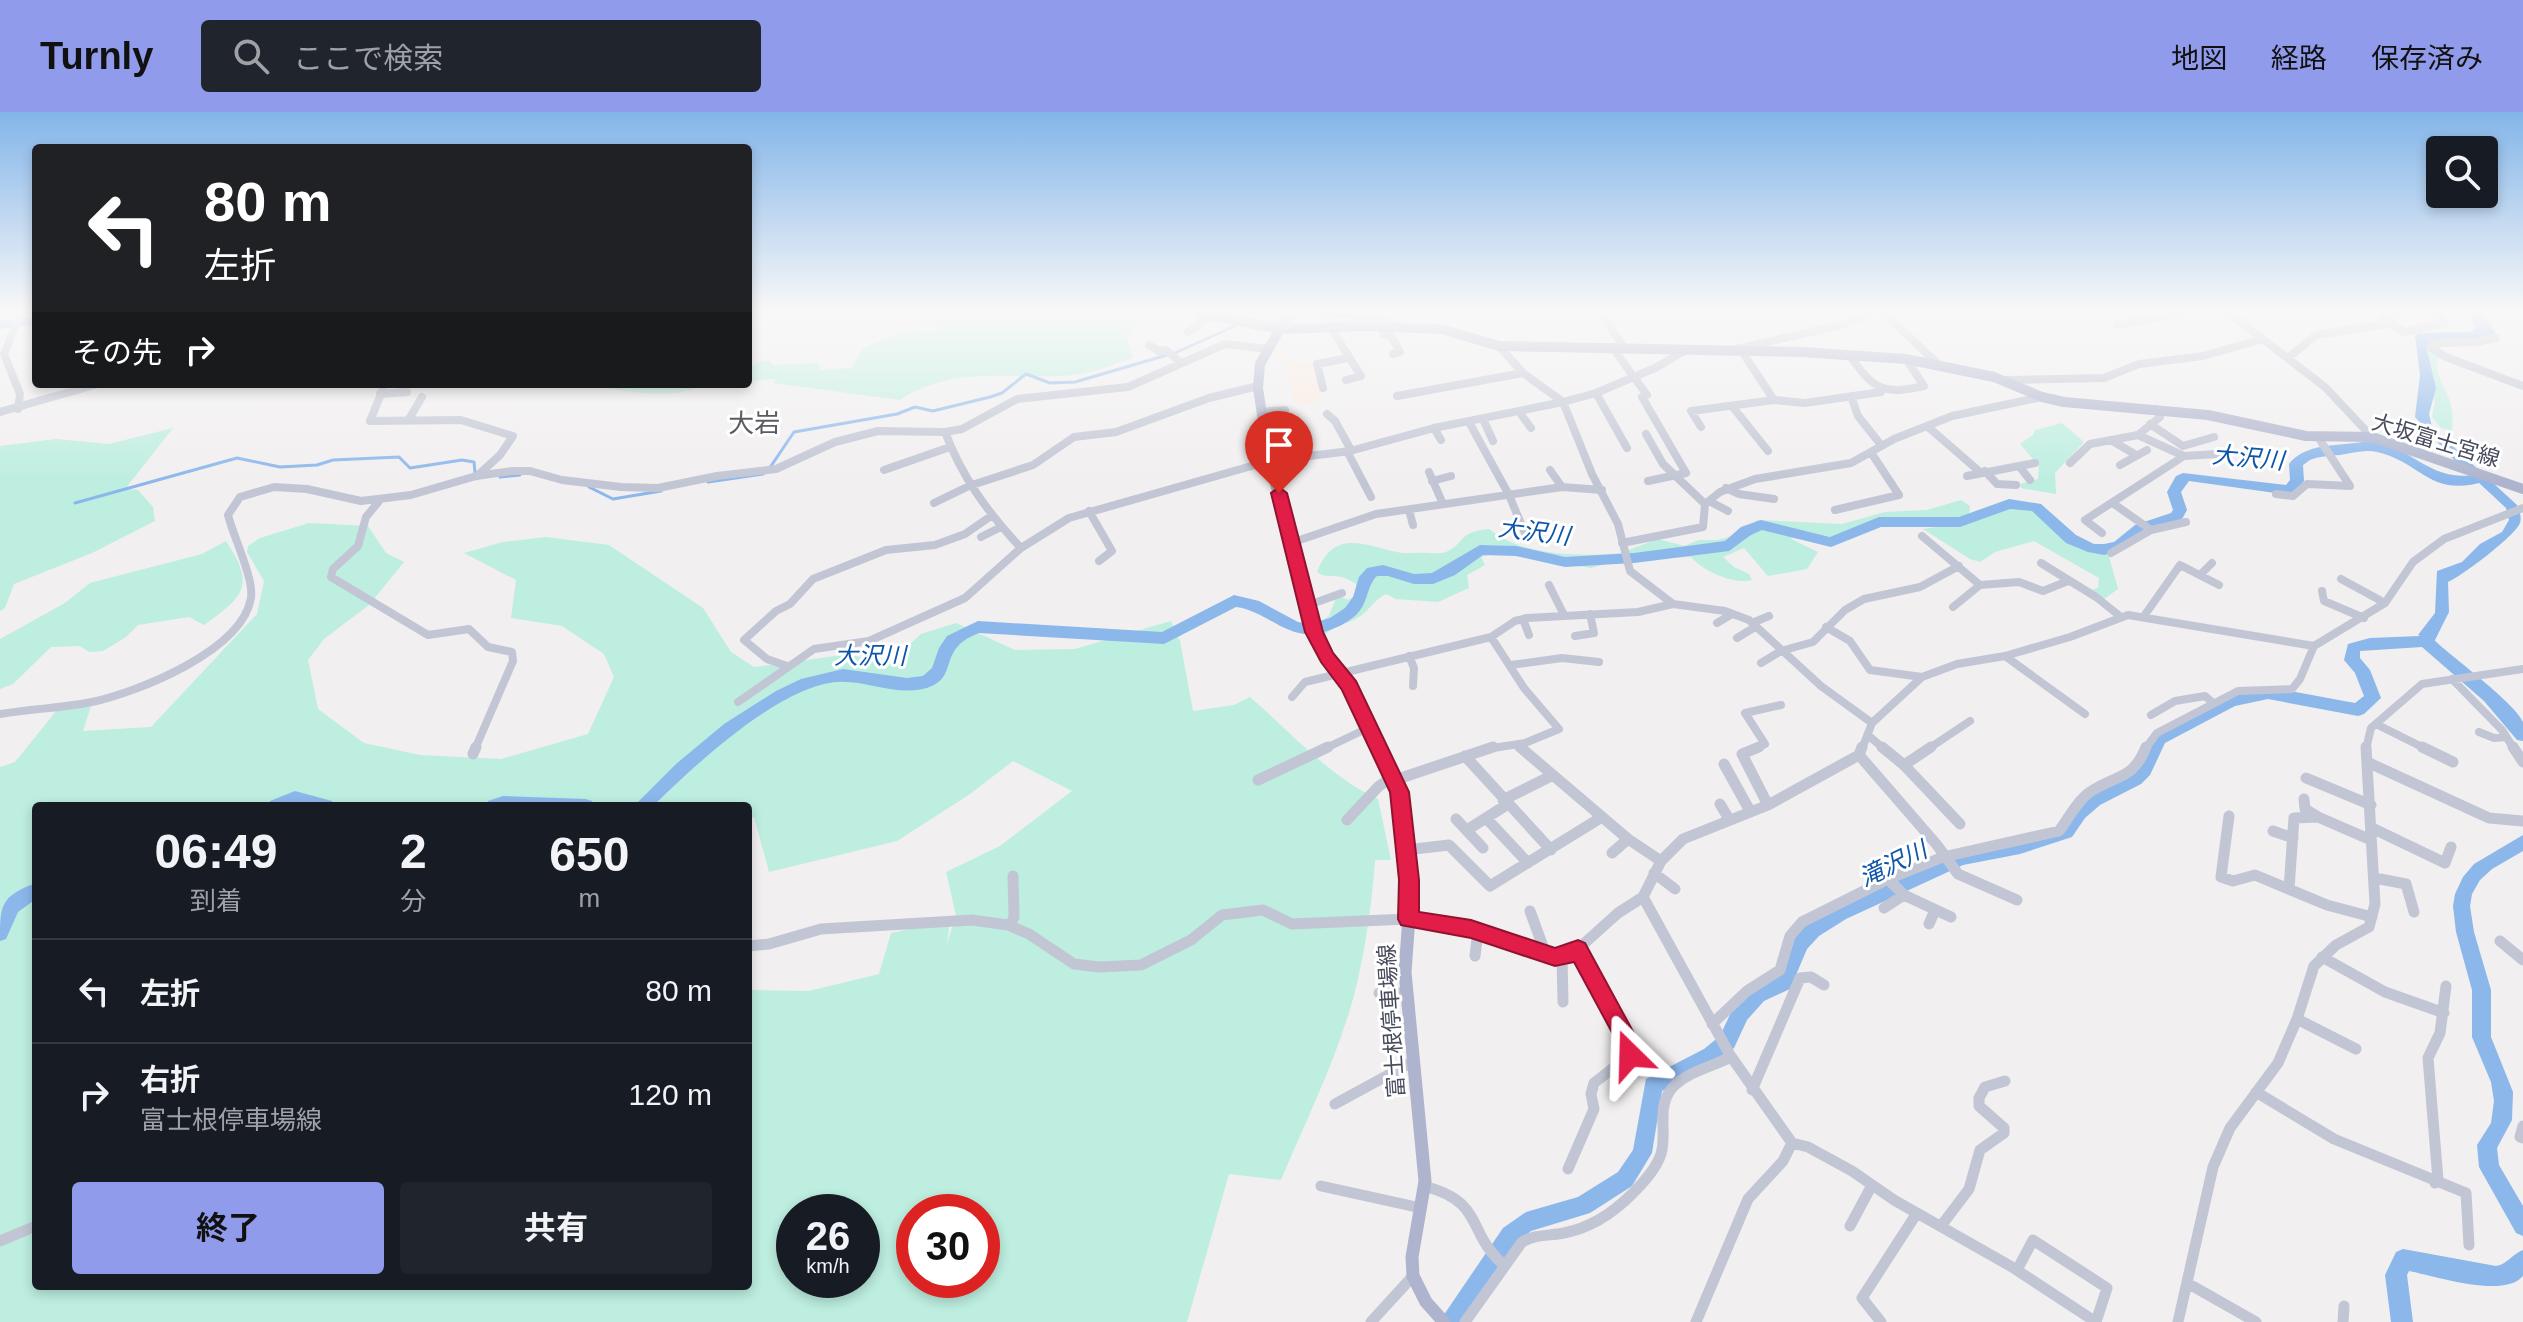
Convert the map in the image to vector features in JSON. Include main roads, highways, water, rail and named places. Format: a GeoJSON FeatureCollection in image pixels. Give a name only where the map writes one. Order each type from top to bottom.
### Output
{"type":"FeatureCollection","features":[{"type":"Feature","properties":{"kind":"main road","name":"富士根停車場線"},"geometry":{"type":"LineString","coordinates":[[1260,369],[1258,386],[1269,461],[1312,626],[1370,727],[1394,778],[1402,805],[1408,919],[1405,954],[1407,993],[1424,1186],[1412,1257],[1413,1276],[1426,1302],[1443,1320]]}},
{"type":"Feature","properties":{"kind":"main road","name":"大坂富士宮線"},"geometry":{"type":"LineString","coordinates":[[1958,369],[2003,380],[2042,397],[2064,402],[2208,415],[2321,441],[2372,437],[2523,489]]}},
{"type":"Feature","properties":{"kind":"water"},"geometry":{"type":"Polygon","coordinates":[[[2419,369],[2432,369],[2436,388],[2429,414],[2432,427],[2517,505],[2521,520],[2499,546],[2448,582],[2449,612],[2434,642],[2418,635],[2435,613],[2437,571],[2462,562],[2480,544],[2502,532],[2509,520],[2506,508],[2448,454],[2415,417],[2419,369]]]}},
{"type":"Feature","properties":{"kind":"waterway"},"geometry":{"type":"LineString","coordinates":[[769,469],[794,432],[897,414],[915,407],[933,411],[990,397],[1002,393],[1026,374],[1050,383],[1075,382],[1118,369]]}},
{"type":"Feature","properties":{"kind":"waterway","name":"大沢川"},"geometry":{"type":"LineString","coordinates":[[646,802],[730,729],[782,695],[831,676],[855,676],[907,684],[928,681],[939,670],[952,640],[978,627],[1164,638],[1234,601],[1254,605],[1294,627],[1310,629],[1327,626],[1350,612],[1360,599],[1365,580],[1372,572],[1383,570],[1424,580],[1450,572],[1480,550],[1516,551],[1565,562],[1634,558],[1729,546],[1746,531],[1761,525],[1831,542],[1879,522],[1960,522],[2009,504],[2036,507],[2071,539],[2093,549],[2104,550],[2119,546],[2140,528],[2176,517],[2180,510],[2174,492],[2181,479],[2188,476],[2289,490],[2297,481],[2296,464],[2305,457],[2318,452],[2372,446],[2391,452],[2441,479],[2467,482],[2481,478]]}},
{"type":"Feature","properties":{"kind":"waterway"},"geometry":{"type":"LineString","coordinates":[[75,503],[237,458],[280,467],[317,465],[333,460],[399,457],[410,468],[462,460],[474,462],[475,472]]}},
{"type":"Feature","properties":{"kind":"waterway"},"geometry":{"type":"LineString","coordinates":[[708,482],[763,474]]}},
{"type":"Feature","properties":{"kind":"waterway"},"geometry":{"type":"LineString","coordinates":[[500,477],[520,475]]}},
{"type":"Feature","properties":{"kind":"waterway"},"geometry":{"type":"LineString","coordinates":[[589,487],[613,499],[661,491]]}},
{"type":"Feature","properties":{"kind":"waterway"},"geometry":{"type":"LineString","coordinates":[[2425,641],[2430,633]]}},
{"type":"Feature","properties":{"kind":"waterway","name":"滝沢川"},"geometry":{"type":"LineString","coordinates":[[1450,1322],[1510,1235],[1526,1222],[1583,1206],[1625,1179],[1642,1153],[1653,1086],[1711,1055],[1727,1042],[1740,1014],[1757,995],[1783,983],[1800,944],[1813,930],[1840,913],[1961,858],[2020,847],[2066,832],[2079,813],[2094,800],[2135,779],[2144,770],[2159,739],[2229,702],[2268,693],[2358,710],[2373,698],[2362,670],[2352,660],[2353,648],[2425,641]]}},
{"type":"Feature","properties":{"kind":"waterway"},"geometry":{"type":"LineString","coordinates":[[2425,641],[2489,697],[2523,735]]}},
{"type":"Feature","properties":{"kind":"waterway"},"geometry":{"type":"LineString","coordinates":[[2519,729],[2523,731]]}},
{"type":"Feature","properties":{"kind":"waterway","name":"大沢川"},"geometry":{"type":"LineString","coordinates":[[286,802],[295,798],[310,802]]}},
{"type":"Feature","properties":{"kind":"waterway"},"geometry":{"type":"LineString","coordinates":[[2523,842],[2486,864],[2474,875],[2463,894],[2461,906],[2481,990],[2481,1037],[2501,1082],[2504,1101],[2499,1129],[2487,1145],[2489,1167],[2523,1226]]}},
{"type":"Feature","properties":{"kind":"waterway","name":"大沢川"},"geometry":{"type":"LineString","coordinates":[[0,933],[11,906],[32,893]]}},
{"type":"Feature","properties":{"kind":"waterway"},"geometry":{"type":"LineString","coordinates":[[2402,1322],[2396,1275],[2403,1259],[2496,1277],[2511,1274],[2523,1260]]}},
{"type":"Feature","properties":{"kind":"district","name":"大岩"},"geometry":{"type":"Point","coordinates":[754,423]}}]}
